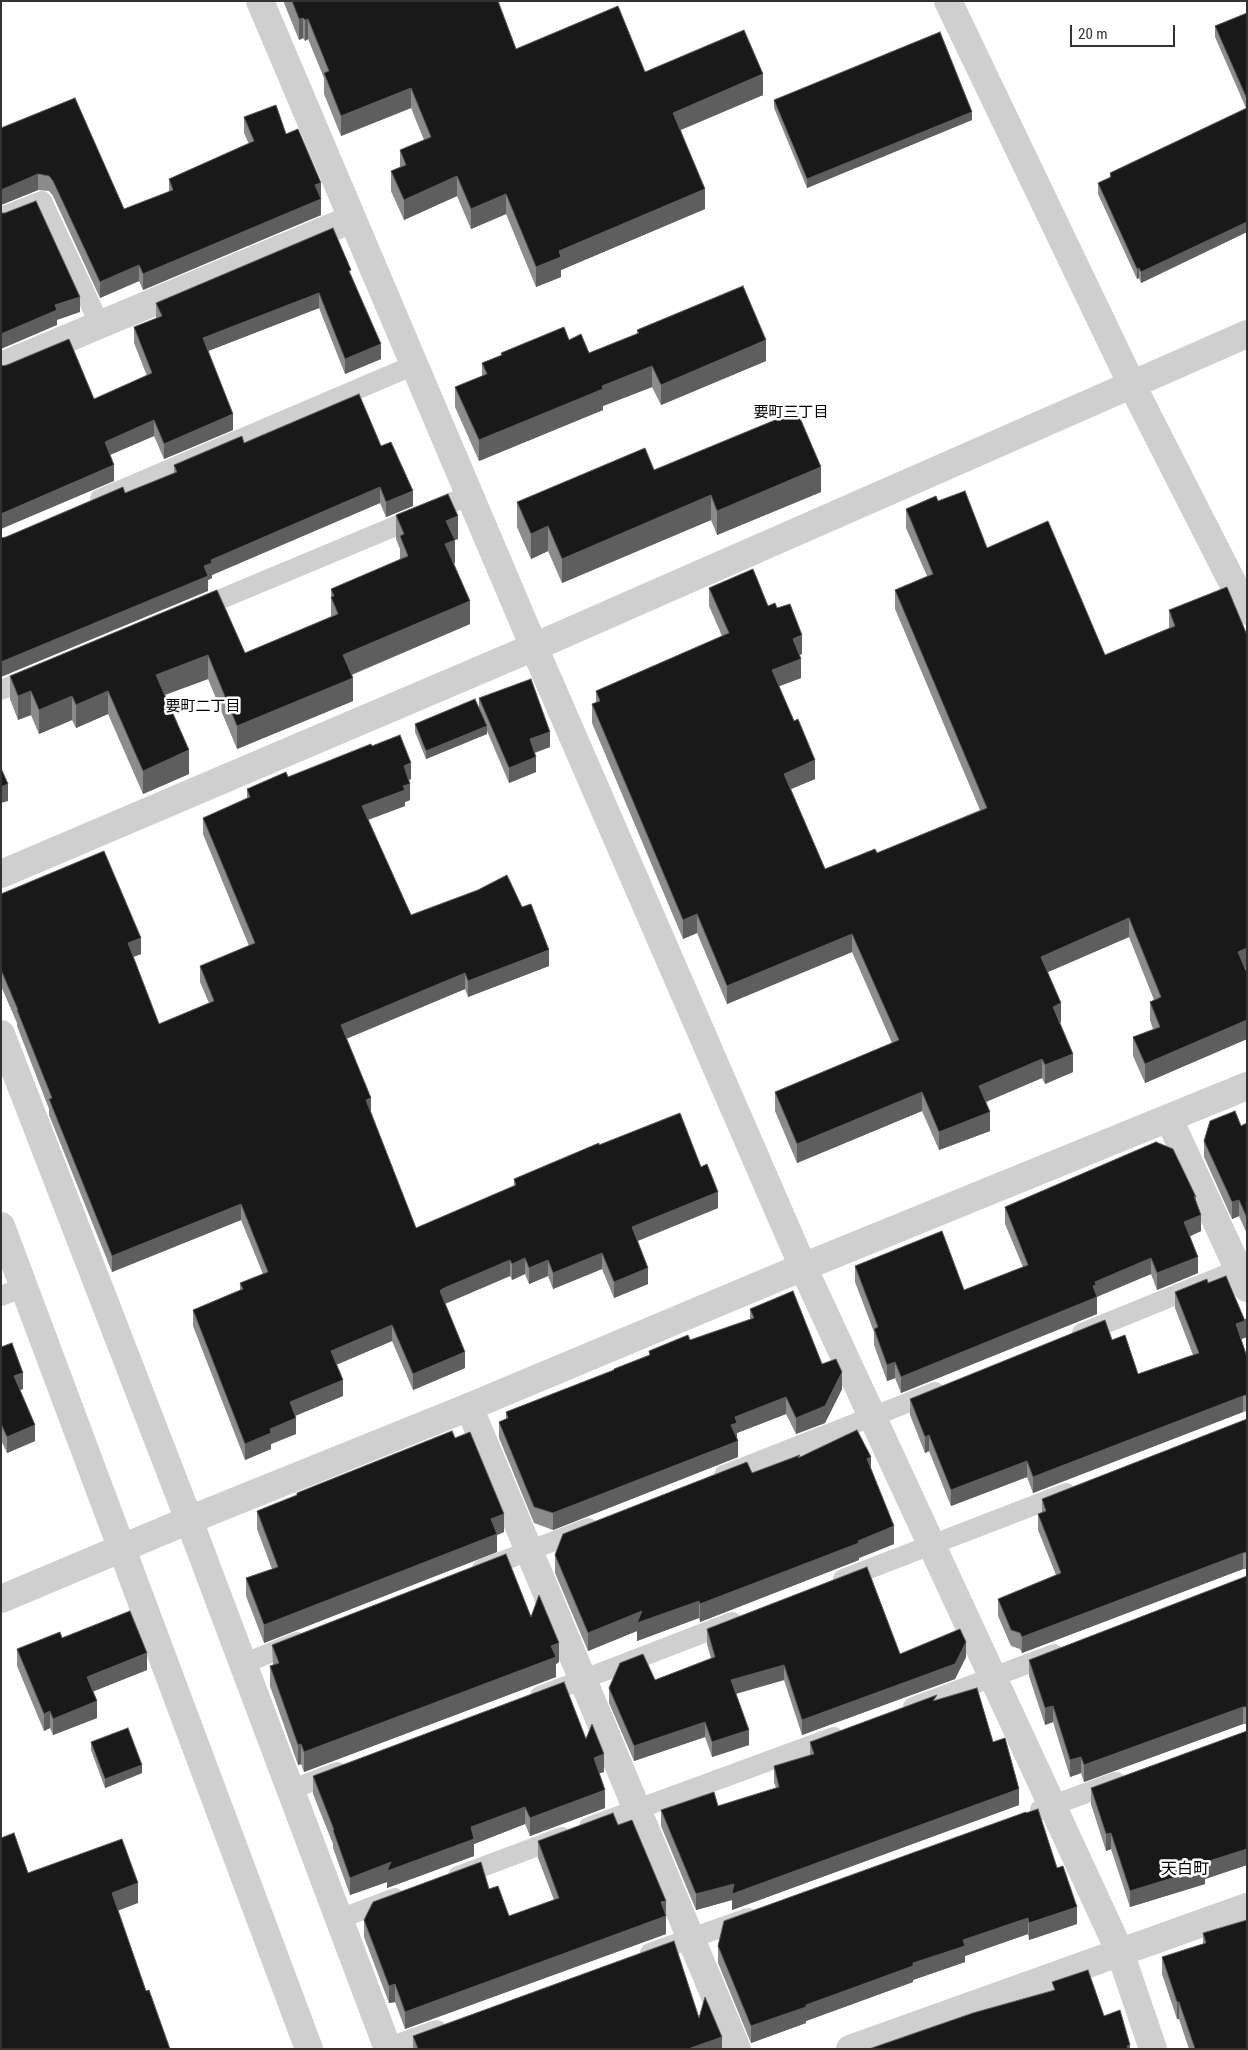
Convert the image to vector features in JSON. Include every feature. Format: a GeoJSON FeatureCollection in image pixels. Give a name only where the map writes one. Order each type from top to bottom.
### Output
{"type":"FeatureCollection","features":[{"type":"Feature","properties":{"kind":"street"},"geometry":{"type":"LineString","coordinates":[[260,1],[534,646],[803,1267],[1120,1952],[1153,2049]]}},
{"type":"Feature","properties":{"kind":"street"},"geometry":{"type":"LineString","coordinates":[[948,1],[1132,385],[1247,611]]}},
{"type":"Feature","properties":{"kind":"street"},"geometry":{"type":"LineString","coordinates":[[1,366],[352,219]]}},
{"type":"Feature","properties":{"kind":"street"},"geometry":{"type":"LineString","coordinates":[[1,874],[534,646],[1247,334]]}},
{"type":"Feature","properties":{"kind":"street"},"geometry":{"type":"LineString","coordinates":[[1,1034],[189,1520],[388,2049]]}},
{"type":"Feature","properties":{"kind":"street"},"geometry":{"type":"LineString","coordinates":[[3,1594],[469,1407],[803,1267],[1247,1086]]}},
{"type":"Feature","properties":{"kind":"street"},"geometry":{"type":"LineString","coordinates":[[1169,1119],[1244,1275]]}},
{"type":"Feature","properties":{"kind":"street"},"geometry":{"type":"LineString","coordinates":[[1,1226],[12,1291],[121,1548],[309,2049]]}},
{"type":"Feature","properties":{"kind":"street"},"geometry":{"type":"LineString","coordinates":[[469,1407],[737,2049]]}},
{"type":"Feature","properties":{"kind":"street"},"geometry":{"type":"LineString","coordinates":[[850,2049],[1247,1907]]}},
{"type":"Feature","properties":{"kind":"lane"},"geometry":{"type":"LineString","coordinates":[[1,217],[42,201],[100,325]]}},
{"type":"Feature","properties":{"kind":"lane"},"geometry":{"type":"LineString","coordinates":[[84,506],[414,365]]}},
{"type":"Feature","properties":{"kind":"lane"},"geometry":{"type":"LineString","coordinates":[[176,618],[470,495]]}},
{"type":"Feature","properties":{"kind":"lane"},"geometry":{"type":"LineString","coordinates":[[1,690],[47,671]]}},
{"type":"Feature","properties":{"kind":"lane"},"geometry":{"type":"LineString","coordinates":[[1065,1340],[1244,1275]]}},
{"type":"Feature","properties":{"kind":"lane"},"geometry":{"type":"LineString","coordinates":[[710,1480],[955,1384]]}},
{"type":"Feature","properties":{"kind":"lane"},"geometry":{"type":"LineString","coordinates":[[822,1588],[1080,1488]]}},
{"type":"Feature","properties":{"kind":"lane"},"geometry":{"type":"LineString","coordinates":[[464,1576],[610,1519]]}},
{"type":"Feature","properties":{"kind":"lane"},"geometry":{"type":"LineString","coordinates":[[518,1704],[748,1616]]}},
{"type":"Feature","properties":{"kind":"lane"},"geometry":{"type":"LineString","coordinates":[[243,1664],[316,1634]]}},
{"type":"Feature","properties":{"kind":"lane"},"geometry":{"type":"LineString","coordinates":[[893,1715],[1075,1646]]}},
{"type":"Feature","properties":{"kind":"lane"},"geometry":{"type":"LineString","coordinates":[[441,1882],[847,1732]]}},
{"type":"Feature","properties":{"kind":"lane"},"geometry":{"type":"LineString","coordinates":[[290,1790],[354,1766]]}},
{"type":"Feature","properties":{"kind":"lane"},"geometry":{"type":"LineString","coordinates":[[1024,1816],[1135,1775]]}},
{"type":"Feature","properties":{"kind":"lane"},"geometry":{"type":"LineString","coordinates":[[339,1919],[413,1892]]}},
{"type":"Feature","properties":{"kind":"lane"},"geometry":{"type":"LineString","coordinates":[[636,1959],[765,1912]]}},
{"type":"Feature","properties":{"kind":"lane"},"geometry":{"type":"LineString","coordinates":[[388,2049],[452,2025]]}},
{"type":"Feature","properties":{"kind":"building"},"geometry":{"type":"Polygon","coordinates":[[[292,1],[498,1],[516,49],[618,6],[645,72],[744,30],[763,74],[673,113],[705,189],[559,251],[561,257],[536,267],[506,194],[471,209],[457,176],[404,200],[391,171],[406,165],[400,150],[431,137],[411,88],[341,116],[324,73],[329,71],[308,19],[299,19],[292,1]]]}},
{"type":"Feature","properties":{"kind":"building"},"geometry":{"type":"Polygon","coordinates":[[[1247,13],[1247,99],[1215,26],[1247,13]]]}},
{"type":"Feature","properties":{"kind":"building"},"geometry":{"type":"Polygon","coordinates":[[[940,32],[972,112],[807,179],[774,100],[940,32]]]}},
{"type":"Feature","properties":{"kind":"building"},"geometry":{"type":"Polygon","coordinates":[[[75,98],[124,209],[173,190],[169,179],[254,141],[244,117],[276,105],[286,134],[298,129],[321,183],[315,185],[321,199],[143,274],[139,265],[100,282],[49,176],[38,174],[1,190],[1,128],[75,98]]]}},
{"type":"Feature","properties":{"kind":"building"},"geometry":{"type":"Polygon","coordinates":[[[1247,108],[1247,222],[1141,272],[1139,268],[1137,269],[1098,183],[1111,177],[1110,173],[1247,108]]]}},
{"type":"Feature","properties":{"kind":"building"},"geometry":{"type":"Polygon","coordinates":[[[36,201],[80,297],[55,305],[57,310],[1,334],[1,213],[36,201]]]}},
{"type":"Feature","properties":{"kind":"building"},"geometry":{"type":"Polygon","coordinates":[[[333,228],[351,270],[349,271],[381,344],[345,359],[319,293],[203,338],[233,414],[164,444],[154,420],[105,442],[114,465],[1,514],[1,366],[69,339],[94,399],[152,373],[134,327],[162,316],[156,303],[333,228]]]}},
{"type":"Feature","properties":{"kind":"building"},"geometry":{"type":"Polygon","coordinates":[[[743,286],[766,340],[661,385],[652,366],[602,386],[603,389],[479,440],[455,387],[487,374],[482,363],[502,355],[501,353],[564,327],[569,340],[581,334],[589,353],[639,333],[637,330],[743,286]]]}},
{"type":"Feature","properties":{"kind":"building"},"geometry":{"type":"Polygon","coordinates":[[[359,394],[381,446],[391,442],[413,491],[386,502],[380,487],[211,560],[212,563],[204,566],[208,576],[1,662],[1,538],[123,487],[125,493],[177,472],[174,465],[242,436],[244,443],[359,394]]]}},
{"type":"Feature","properties":{"kind":"building"},"geometry":{"type":"Polygon","coordinates":[[[797,411],[821,467],[717,511],[711,495],[562,559],[548,526],[531,534],[517,502],[645,448],[654,470],[797,411]]]}},
{"type":"Feature","properties":{"kind":"building"},"geometry":{"type":"Polygon","coordinates":[[[965,491],[987,548],[1048,521],[1105,655],[1175,626],[1169,610],[1227,587],[1247,635],[1247,948],[1238,952],[1247,973],[1247,1020],[1145,1064],[1133,1037],[1160,1027],[1150,1002],[1161,997],[1129,918],[1041,957],[1061,1003],[1053,1007],[1073,1054],[1045,1065],[1042,1059],[979,1086],[990,1112],[939,1132],[922,1092],[797,1144],[775,1092],[899,1040],[852,934],[727,986],[697,914],[683,920],[592,704],[600,701],[596,691],[729,633],[709,588],[753,569],[768,606],[775,603],[777,608],[790,604],[802,635],[793,639],[801,659],[772,670],[794,721],[798,719],[815,760],[784,774],[825,869],[875,849],[877,853],[987,808],[895,590],[933,574],[906,509],[936,496],[938,501],[965,491]]]}},
{"type":"Feature","properties":{"kind":"building"},"geometry":{"type":"Polygon","coordinates":[[[448,494],[458,516],[446,521],[455,540],[445,544],[470,601],[343,655],[353,678],[237,726],[208,655],[156,675],[189,750],[143,771],[108,691],[76,705],[72,696],[39,710],[31,691],[18,696],[10,676],[217,590],[245,653],[338,614],[331,597],[334,596],[331,589],[408,556],[400,536],[404,534],[396,515],[448,494]]]}},
{"type":"Feature","properties":{"kind":"building"},"geometry":{"type":"Polygon","coordinates":[[[531,679],[550,732],[530,739],[536,757],[509,768],[479,698],[531,679]]]}},
{"type":"Feature","properties":{"kind":"building"},"geometry":{"type":"Polygon","coordinates":[[[475,699],[487,726],[426,751],[415,724],[475,699]]]}},
{"type":"Feature","properties":{"kind":"building"},"geometry":{"type":"Polygon","coordinates":[[[400,735],[411,763],[404,766],[410,784],[403,786],[405,790],[362,806],[411,915],[478,890],[507,875],[522,907],[531,904],[549,950],[468,981],[465,973],[341,1025],[371,1098],[366,1100],[416,1228],[516,1185],[514,1179],[599,1143],[599,1145],[680,1113],[701,1167],[707,1164],[718,1192],[632,1227],[648,1268],[614,1282],[602,1253],[553,1273],[548,1260],[529,1268],[525,1258],[512,1264],[510,1260],[442,1289],[440,1291],[465,1352],[413,1374],[392,1325],[331,1351],[343,1380],[290,1402],[296,1418],[270,1429],[271,1433],[245,1444],[193,1310],[243,1289],[240,1283],[268,1272],[241,1204],[112,1256],[49,1099],[52,1098],[1,970],[1,894],[104,851],[141,938],[128,943],[159,1024],[214,1001],[200,966],[255,943],[203,818],[250,797],[247,789],[286,772],[288,777],[371,744],[372,746],[400,735]]]}},
{"type":"Feature","properties":{"kind":"building"},"geometry":{"type":"Polygon","coordinates":[[[1,768],[8,784],[1,787],[1,768]]]}},
{"type":"Feature","properties":{"kind":"building"},"geometry":{"type":"Polygon","coordinates":[[[1235,1111],[1241,1126],[1247,1123],[1247,1218],[1239,1200],[1232,1202],[1204,1141],[1210,1121],[1235,1111]]]}},
{"type":"Feature","properties":{"kind":"building"},"geometry":{"type":"Polygon","coordinates":[[[1156,1142],[1173,1149],[1196,1197],[1194,1196],[1201,1215],[1184,1222],[1198,1257],[1157,1273],[1151,1258],[1095,1282],[1096,1285],[1093,1286],[1097,1297],[901,1377],[895,1362],[887,1365],[874,1329],[878,1327],[855,1266],[942,1231],[964,1290],[1028,1265],[1005,1207],[1156,1142]]]}},
{"type":"Feature","properties":{"kind":"building"},"geometry":{"type":"Polygon","coordinates":[[[1226,1276],[1245,1321],[1236,1324],[1247,1357],[1247,1395],[1033,1477],[1027,1461],[951,1490],[929,1435],[925,1437],[910,1399],[1105,1320],[1112,1340],[1125,1335],[1138,1374],[1199,1353],[1175,1292],[1207,1279],[1208,1283],[1226,1276]]]}},
{"type":"Feature","properties":{"kind":"building"},"geometry":{"type":"Polygon","coordinates":[[[793,1291],[822,1364],[836,1359],[842,1372],[825,1406],[796,1418],[786,1397],[735,1417],[737,1423],[731,1425],[738,1441],[553,1513],[534,1507],[499,1422],[508,1418],[506,1412],[650,1355],[649,1351],[688,1335],[690,1340],[754,1318],[750,1309],[793,1291]]]}},
{"type":"Feature","properties":{"kind":"building"},"geometry":{"type":"Polygon","coordinates":[[[12,1343],[23,1373],[14,1376],[35,1425],[7,1437],[1,1424],[1,1347],[12,1343]]]}},
{"type":"Feature","properties":{"kind":"building"},"geometry":{"type":"Polygon","coordinates":[[[1247,1419],[1247,1552],[1022,1637],[1020,1633],[1011,1630],[998,1599],[1061,1573],[1038,1514],[1046,1511],[1042,1499],[1247,1419]]]}},
{"type":"Feature","properties":{"kind":"building"},"geometry":{"type":"Polygon","coordinates":[[[857,1430],[871,1457],[867,1459],[894,1526],[858,1541],[859,1543],[700,1604],[699,1601],[637,1623],[642,1611],[588,1633],[555,1555],[563,1534],[747,1462],[752,1473],[800,1455],[798,1458],[857,1430]]]}},
{"type":"Feature","properties":{"kind":"building"},"geometry":{"type":"Polygon","coordinates":[[[452,1431],[455,1438],[470,1432],[504,1514],[491,1519],[497,1534],[264,1625],[246,1578],[278,1567],[257,1511],[452,1431]]]}},
{"type":"Feature","properties":{"kind":"building"},"geometry":{"type":"Polygon","coordinates":[[[506,1554],[531,1617],[539,1595],[559,1643],[551,1646],[556,1657],[304,1752],[301,1744],[298,1745],[270,1666],[279,1663],[272,1645],[506,1554]]]}},
{"type":"Feature","properties":{"kind":"building"},"geometry":{"type":"Polygon","coordinates":[[[867,1567],[900,1654],[960,1629],[966,1642],[955,1664],[802,1720],[784,1665],[731,1680],[749,1730],[712,1742],[705,1722],[634,1746],[609,1688],[620,1663],[643,1654],[655,1680],[715,1657],[707,1629],[867,1567]]]}},
{"type":"Feature","properties":{"kind":"building"},"geometry":{"type":"Polygon","coordinates":[[[1247,1576],[1247,1707],[1084,1765],[1081,1757],[1070,1760],[1053,1706],[1045,1708],[1029,1660],[1247,1576]]]}},
{"type":"Feature","properties":{"kind":"building"},"geometry":{"type":"Polygon","coordinates":[[[130,1611],[147,1653],[87,1677],[97,1701],[53,1719],[50,1711],[44,1714],[17,1649],[60,1632],[62,1638],[130,1611]]]}},
{"type":"Feature","properties":{"kind":"building"},"geometry":{"type":"Polygon","coordinates":[[[564,1682],[586,1739],[592,1724],[604,1754],[594,1758],[605,1790],[530,1818],[525,1807],[471,1827],[474,1839],[387,1871],[391,1862],[350,1878],[313,1776],[564,1682]]]}},
{"type":"Feature","properties":{"kind":"building"},"geometry":{"type":"Polygon","coordinates":[[[977,1688],[993,1742],[1005,1738],[1019,1789],[732,1894],[734,1884],[696,1894],[661,1810],[714,1792],[718,1806],[779,1787],[774,1766],[814,1754],[810,1742],[937,1695],[933,1701],[977,1688]]]}},
{"type":"Feature","properties":{"kind":"building"},"geometry":{"type":"Polygon","coordinates":[[[128,1728],[142,1765],[105,1779],[91,1742],[128,1728]]]}},
{"type":"Feature","properties":{"kind":"building"},"geometry":{"type":"Polygon","coordinates":[[[1247,1731],[1247,1849],[1203,1863],[1205,1868],[1130,1891],[1111,1833],[1106,1834],[1091,1788],[1247,1731]]]}},
{"type":"Feature","properties":{"kind":"building"},"geometry":{"type":"Polygon","coordinates":[[[1038,1809],[1057,1868],[1063,1866],[1077,1907],[1029,1923],[1028,1918],[963,1940],[965,1946],[913,1963],[913,1966],[751,2026],[718,1946],[724,1921],[1038,1809]]]}},
{"type":"Feature","properties":{"kind":"building"},"geometry":{"type":"Polygon","coordinates":[[[613,1813],[618,1825],[632,1820],[666,1901],[661,1902],[666,1916],[405,2012],[395,1984],[389,1986],[364,1920],[373,1902],[481,1862],[489,1889],[498,1886],[509,1916],[559,1898],[538,1841],[613,1813]]]}},
{"type":"Feature","properties":{"kind":"building"},"geometry":{"type":"Polygon","coordinates":[[[14,1833],[28,1873],[122,1839],[138,1883],[112,1893],[146,1991],[149,1990],[170,2049],[1,2049],[1,1838],[14,1833]]]}},
{"type":"Feature","properties":{"kind":"building"},"geometry":{"type":"Polygon","coordinates":[[[1247,1920],[1247,2049],[1195,2049],[1162,1957],[1206,1943],[1203,1933],[1247,1920]]]}},
{"type":"Feature","properties":{"kind":"building"},"geometry":{"type":"Polygon","coordinates":[[[674,1941],[699,2018],[705,1997],[722,2037],[688,2049],[418,2049],[413,2036],[674,1941]]]}},
{"type":"Feature","properties":{"kind":"building"},"geometry":{"type":"Polygon","coordinates":[[[1088,1970],[1104,2016],[1120,2010],[1130,2045],[1127,2046],[1128,2049],[869,2049],[973,2013],[1055,1990],[1052,1982],[1088,1970]]]}},
{"type":"Feature","properties":{"kind":"district","name":"要町三丁目"},"geometry":{"type":"Point","coordinates":[791,413]}},
{"type":"Feature","properties":{"kind":"district","name":"要町二丁目"},"geometry":{"type":"Point","coordinates":[203,707]}},
{"type":"Feature","properties":{"kind":"district","name":"天白町"},"geometry":{"type":"Point","coordinates":[1185,1870]}}]}
